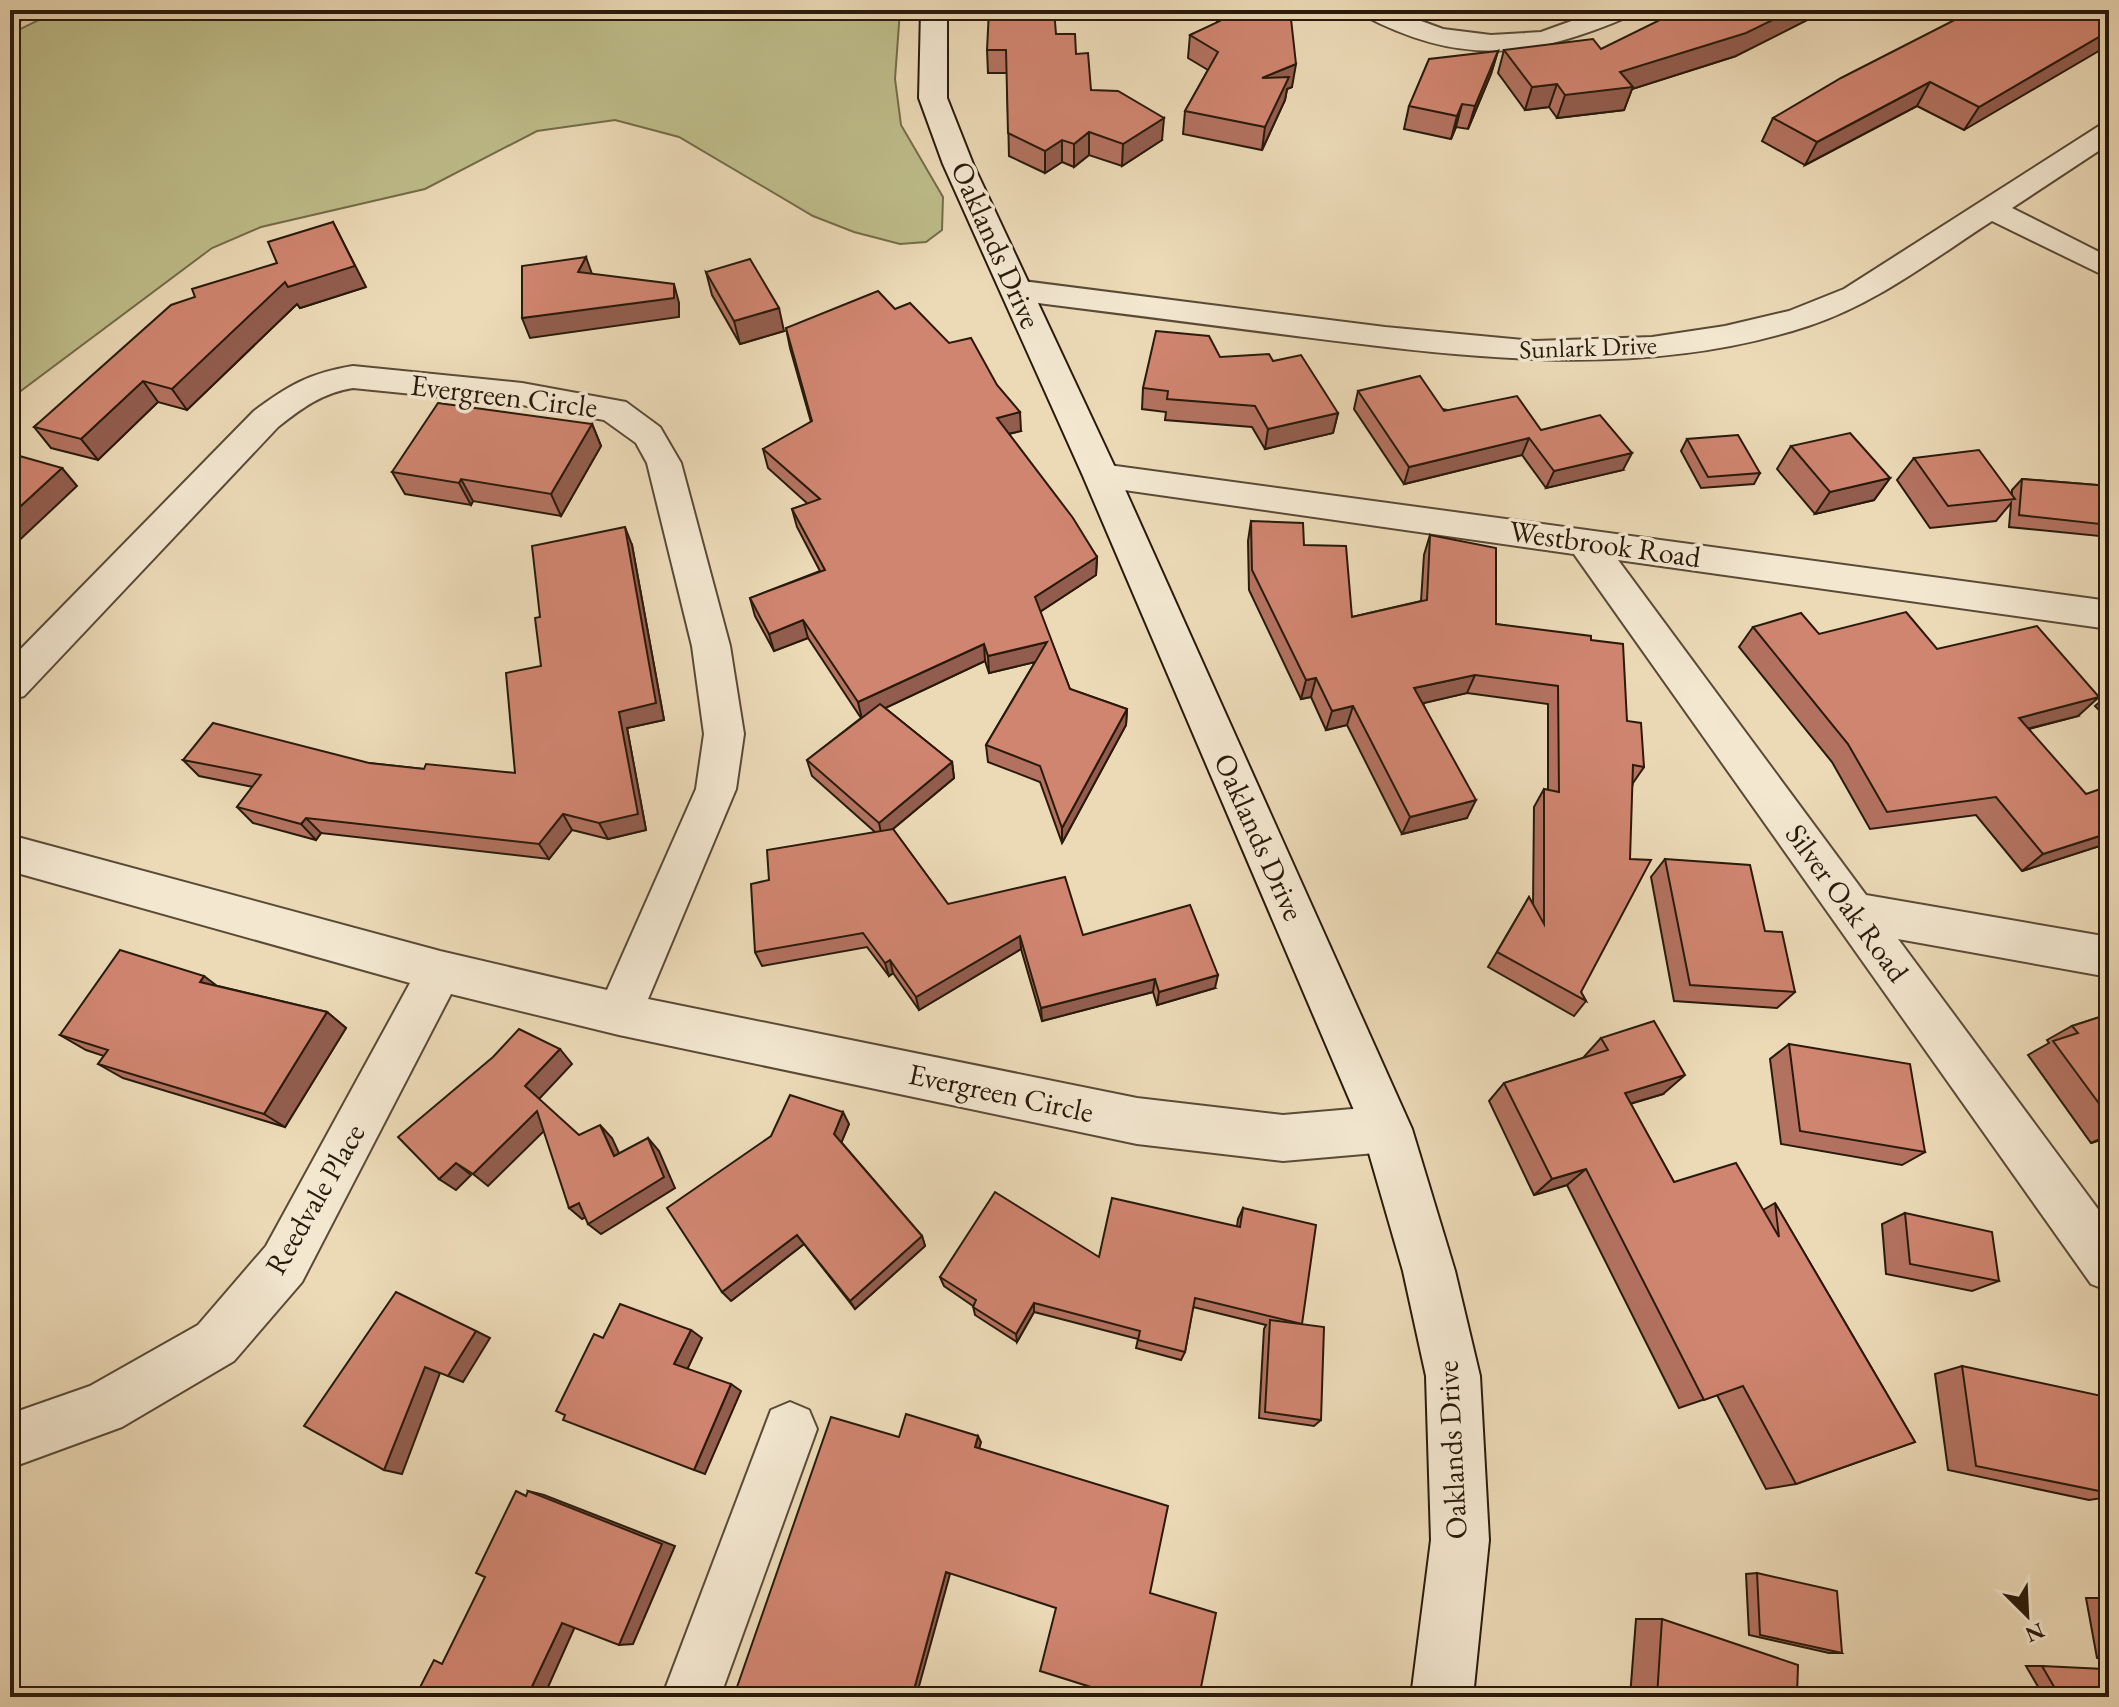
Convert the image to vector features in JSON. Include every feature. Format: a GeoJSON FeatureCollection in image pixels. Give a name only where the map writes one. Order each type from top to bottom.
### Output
{"type":"FeatureCollection","features":[{"type":"Feature","properties":{"kind":"street"},"geometry":{"type":"LineString","coordinates":[[10,16],[19,10]]}},
{"type":"Feature","properties":{"kind":"street","name":"Oaklands Drive"},"geometry":{"type":"LineString","coordinates":[[934,10],[933,98],[958,164],[1101,476],[1387,1129],[1429,1271],[1453,1376],[1460,1540],[1442,1697]]}},
{"type":"Feature","properties":{"kind":"street"},"geometry":{"type":"LineString","coordinates":[[1372,10],[1426,33],[1499,43],[1557,36],[1623,10]]}},
{"type":"Feature","properties":{"kind":"street","name":"Sunlark Drive"},"geometry":{"type":"LineString","coordinates":[[1015,290],[1370,336],[1535,351],[1652,347],[1725,336],[1798,319],[1855,296],[2109,132]]}},
{"type":"Feature","properties":{"kind":"street"},"geometry":{"type":"LineString","coordinates":[[1991,209],[2109,269]]}},
{"type":"Feature","properties":{"kind":"street","name":"Evergreen Circle"},"geometry":{"type":"LineString","coordinates":[[10,685],[266,419],[297,395],[324,382],[353,377],[522,394],[614,410],[648,435],[664,463],[711,646],[724,734],[716,789],[619,1014]]}},
{"type":"Feature","properties":{"kind":"street","name":"Westbrook Road"},"geometry":{"type":"LineString","coordinates":[[1101,476],[2109,615]]}},
{"type":"Feature","properties":{"kind":"street","name":"Silver Oak Road"},"geometry":{"type":"LineString","coordinates":[[1584,541],[2109,1266]]}},
{"type":"Feature","properties":{"kind":"street","name":"Evergreen Circle"},"geometry":{"type":"LineString","coordinates":[[10,853],[440,971],[619,1014],[1137,1121],[1283,1138],[1387,1129]]}},
{"type":"Feature","properties":{"kind":"street"},"geometry":{"type":"LineString","coordinates":[[1853,912],[2109,957]]}},
{"type":"Feature","properties":{"kind":"street","name":"Reedvale Place"},"geometry":{"type":"LineString","coordinates":[[10,1441],[103,1408],[216,1343],[284,1264],[440,971]]}},
{"type":"Feature","properties":{"kind":"street"},"geometry":{"type":"LineString","coordinates":[[691,1697],[790,1429]]}},
{"type":"Feature","properties":{"kind":"shaded area"},"geometry":{"type":"Polygon","coordinates":[[[59,10],[900,10],[895,79],[901,125],[943,197],[942,230],[926,242],[900,244],[854,232],[813,216],[679,137],[615,120],[537,131],[425,189],[261,227],[212,248],[10,399],[10,34],[59,10]]]}},
{"type":"Feature","properties":{"kind":"building"},"geometry":{"type":"Polygon","coordinates":[[[989,10],[1054,10],[1056,34],[1075,34],[1076,54],[1088,53],[1091,90],[1118,91],[1164,118],[1123,144],[1089,132],[1074,144],[1062,140],[1045,151],[1008,133],[1006,50],[987,50],[989,10]]]}},
{"type":"Feature","properties":{"kind":"building"},"geometry":{"type":"Polygon","coordinates":[[[1219,10],[1290,10],[1296,64],[1262,78],[1289,77],[1265,127],[1185,111],[1218,52],[1190,35],[1220,21],[1219,10]]]}},
{"type":"Feature","properties":{"kind":"building"},"geometry":{"type":"Polygon","coordinates":[[[1680,10],[1793,10],[1746,33],[1620,72],[1633,87],[1565,95],[1557,84],[1532,87],[1504,50],[1593,39],[1601,49],[1680,10]]]}},
{"type":"Feature","properties":{"kind":"building"},"geometry":{"type":"Polygon","coordinates":[[[1974,10],[2105,10],[2109,12],[2109,31],[1979,107],[1930,82],[1817,142],[1773,118],[1841,78],[1974,10]]]}},
{"type":"Feature","properties":{"kind":"building"},"geometry":{"type":"Polygon","coordinates":[[[1498,51],[1475,106],[1462,104],[1457,116],[1409,106],[1429,59],[1498,51]]]}},
{"type":"Feature","properties":{"kind":"building"},"geometry":{"type":"Polygon","coordinates":[[[333,222],[355,266],[288,287],[285,282],[172,389],[143,381],[81,439],[34,427],[171,305],[195,297],[192,289],[277,263],[268,242],[333,222]]]}},
{"type":"Feature","properties":{"kind":"building"},"geometry":{"type":"Polygon","coordinates":[[[586,257],[578,272],[674,284],[674,298],[522,318],[522,266],[586,257]]]}},
{"type":"Feature","properties":{"kind":"building"},"geometry":{"type":"Polygon","coordinates":[[[750,259],[779,308],[734,321],[706,272],[750,259]]]}},
{"type":"Feature","properties":{"kind":"building"},"geometry":{"type":"Polygon","coordinates":[[[878,291],[895,309],[910,303],[949,343],[971,338],[997,385],[1020,412],[997,418],[1073,518],[1097,557],[1035,597],[1070,689],[1127,709],[1062,828],[1040,766],[986,745],[1047,642],[988,656],[984,644],[858,702],[803,620],[769,634],[750,598],[825,570],[792,509],[820,499],[763,449],[812,421],[786,328],[878,291]]]}},
{"type":"Feature","properties":{"kind":"building"},"geometry":{"type":"Polygon","coordinates":[[[1156,331],[1209,336],[1220,357],[1269,354],[1273,361],[1301,355],[1338,413],[1268,429],[1255,406],[1167,399],[1168,391],[1143,388],[1156,331]]]}},
{"type":"Feature","properties":{"kind":"building"},"geometry":{"type":"Polygon","coordinates":[[[1420,376],[1444,411],[1517,396],[1541,430],[1600,415],[1632,453],[1554,471],[1529,438],[1409,467],[1358,391],[1420,376]]]}},
{"type":"Feature","properties":{"kind":"building"},"geometry":{"type":"Polygon","coordinates":[[[438,403],[592,424],[551,494],[461,479],[459,483],[392,472],[438,403]]]}},
{"type":"Feature","properties":{"kind":"building"},"geometry":{"type":"Polygon","coordinates":[[[1850,433],[1890,478],[1830,492],[1791,446],[1850,433]]]}},
{"type":"Feature","properties":{"kind":"building"},"geometry":{"type":"Polygon","coordinates":[[[1738,435],[1760,473],[1708,477],[1687,439],[1738,435]]]}},
{"type":"Feature","properties":{"kind":"building"},"geometry":{"type":"Polygon","coordinates":[[[1979,450],[2015,499],[1948,506],[1914,458],[1979,450]]]}},
{"type":"Feature","properties":{"kind":"building"},"geometry":{"type":"Polygon","coordinates":[[[16,455],[62,468],[10,516],[10,461],[16,455]]]}},
{"type":"Feature","properties":{"kind":"building"},"geometry":{"type":"Polygon","coordinates":[[[2022,479],[2109,486],[2109,525],[2019,515],[2022,479]]]}},
{"type":"Feature","properties":{"kind":"building"},"geometry":{"type":"Polygon","coordinates":[[[1251,521],[1303,523],[1304,545],[1346,546],[1352,617],[1427,600],[1430,535],[1496,548],[1496,624],[1591,636],[1591,640],[1623,644],[1627,721],[1641,723],[1644,767],[1633,765],[1630,859],[1651,860],[1581,992],[1586,1001],[1497,952],[1529,897],[1544,924],[1544,789],[1559,792],[1558,686],[1475,675],[1414,688],[1476,800],[1410,817],[1353,706],[1332,711],[1316,678],[1306,680],[1252,570],[1251,521]]]}},
{"type":"Feature","properties":{"kind":"building"},"geometry":{"type":"Polygon","coordinates":[[[625,527],[656,703],[619,712],[638,814],[599,823],[563,814],[539,844],[306,818],[301,824],[237,807],[261,775],[183,760],[213,723],[369,763],[424,769],[426,764],[515,773],[506,673],[541,666],[535,618],[540,617],[532,546],[625,527]]]}},
{"type":"Feature","properties":{"kind":"building"},"geometry":{"type":"Polygon","coordinates":[[[1906,612],[1937,649],[2037,626],[2099,697],[2019,718],[2086,794],[2109,786],[2109,833],[2043,854],[1996,797],[1887,812],[1848,744],[1753,627],[1801,613],[1819,634],[1906,612]]]}},
{"type":"Feature","properties":{"kind":"building"},"geometry":{"type":"Polygon","coordinates":[[[880,704],[952,762],[879,823],[807,760],[880,704]]]}},
{"type":"Feature","properties":{"kind":"building"},"geometry":{"type":"Polygon","coordinates":[[[893,829],[948,904],[1065,877],[1083,935],[1190,905],[1218,975],[1159,992],[1155,979],[1041,1008],[1020,936],[916,997],[890,960],[885,963],[863,933],[755,952],[751,884],[769,880],[767,850],[893,829]]]}},
{"type":"Feature","properties":{"kind":"building"},"geometry":{"type":"Polygon","coordinates":[[[1665,859],[1750,865],[1765,931],[1782,932],[1795,992],[1690,985],[1665,859]]]}},
{"type":"Feature","properties":{"kind":"building"},"geometry":{"type":"Polygon","coordinates":[[[120,950],[204,976],[200,982],[327,1012],[264,1114],[98,1064],[108,1050],[60,1035],[120,950]]]}},
{"type":"Feature","properties":{"kind":"building"},"geometry":{"type":"Polygon","coordinates":[[[2109,1014],[2109,1117],[2053,1041],[2078,1033],[2072,1026],[2109,1014]]]}},
{"type":"Feature","properties":{"kind":"building"},"geometry":{"type":"Polygon","coordinates":[[[1654,1021],[1685,1075],[1625,1093],[1674,1182],[1736,1163],[1779,1237],[1775,1203],[1915,1442],[1796,1484],[1743,1386],[1704,1400],[1586,1169],[1552,1179],[1504,1083],[1608,1050],[1601,1038],[1654,1021]]]}},
{"type":"Feature","properties":{"kind":"building"},"geometry":{"type":"Polygon","coordinates":[[[519,1029],[560,1049],[525,1086],[579,1135],[600,1125],[614,1156],[648,1138],[664,1177],[588,1224],[579,1203],[569,1208],[537,1111],[473,1174],[456,1163],[439,1179],[398,1137],[493,1057],[519,1029]]]}},
{"type":"Feature","properties":{"kind":"building"},"geometry":{"type":"Polygon","coordinates":[[[1789,1044],[1910,1064],[1925,1152],[1800,1131],[1789,1044]]]}},
{"type":"Feature","properties":{"kind":"building"},"geometry":{"type":"Polygon","coordinates":[[[790,1095],[843,1112],[834,1134],[922,1236],[850,1301],[797,1235],[722,1292],[667,1208],[771,1136],[790,1095]]]}},
{"type":"Feature","properties":{"kind":"building"},"geometry":{"type":"Polygon","coordinates":[[[995,1192],[1099,1257],[1112,1198],[1240,1227],[1243,1208],[1316,1225],[1302,1324],[1195,1298],[1185,1352],[1138,1340],[1140,1331],[1034,1303],[1016,1334],[973,1307],[976,1300],[940,1277],[995,1192]]]}},
{"type":"Feature","properties":{"kind":"building"},"geometry":{"type":"Polygon","coordinates":[[[1905,1213],[1992,1232],[1999,1281],[1910,1264],[1905,1213]]]}},
{"type":"Feature","properties":{"kind":"building"},"geometry":{"type":"Polygon","coordinates":[[[396,1292],[476,1331],[448,1376],[425,1367],[384,1470],[304,1426],[396,1292]]]}},
{"type":"Feature","properties":{"kind":"building"},"geometry":{"type":"Polygon","coordinates":[[[620,1304],[691,1330],[674,1364],[731,1384],[694,1470],[563,1420],[565,1415],[556,1411],[594,1334],[603,1338],[620,1304]]]}},
{"type":"Feature","properties":{"kind":"building"},"geometry":{"type":"Polygon","coordinates":[[[1270,1320],[1324,1327],[1321,1420],[1265,1412],[1270,1320]]]}},
{"type":"Feature","properties":{"kind":"building"},"geometry":{"type":"Polygon","coordinates":[[[1962,1366],[2102,1396],[2109,1431],[2109,1493],[1976,1466],[1962,1366]]]}},
{"type":"Feature","properties":{"kind":"building"},"geometry":{"type":"Polygon","coordinates":[[[906,1414],[978,1436],[975,1447],[1168,1506],[1150,1593],[1216,1613],[1199,1697],[1112,1697],[1113,1694],[1040,1671],[1056,1608],[946,1572],[912,1697],[768,1697],[737,1687],[831,1417],[899,1437],[906,1414]]]}},
{"type":"Feature","properties":{"kind":"building"},"geometry":{"type":"Polygon","coordinates":[[[516,1491],[526,1496],[528,1491],[662,1544],[619,1645],[562,1623],[527,1697],[415,1697],[434,1660],[442,1664],[485,1577],[476,1573],[516,1491]]]}},
{"type":"Feature","properties":{"kind":"building"},"geometry":{"type":"Polygon","coordinates":[[[1757,1573],[1837,1591],[1842,1653],[1760,1635],[1757,1573]]]}},
{"type":"Feature","properties":{"kind":"building"},"geometry":{"type":"Polygon","coordinates":[[[1662,1619],[1798,1665],[1797,1697],[1657,1697],[1662,1619]]]}},
{"type":"Feature","properties":{"kind":"building"},"geometry":{"type":"Polygon","coordinates":[[[2042,1666],[2104,1669],[2109,1697],[2060,1697],[2042,1666]]]}}]}
